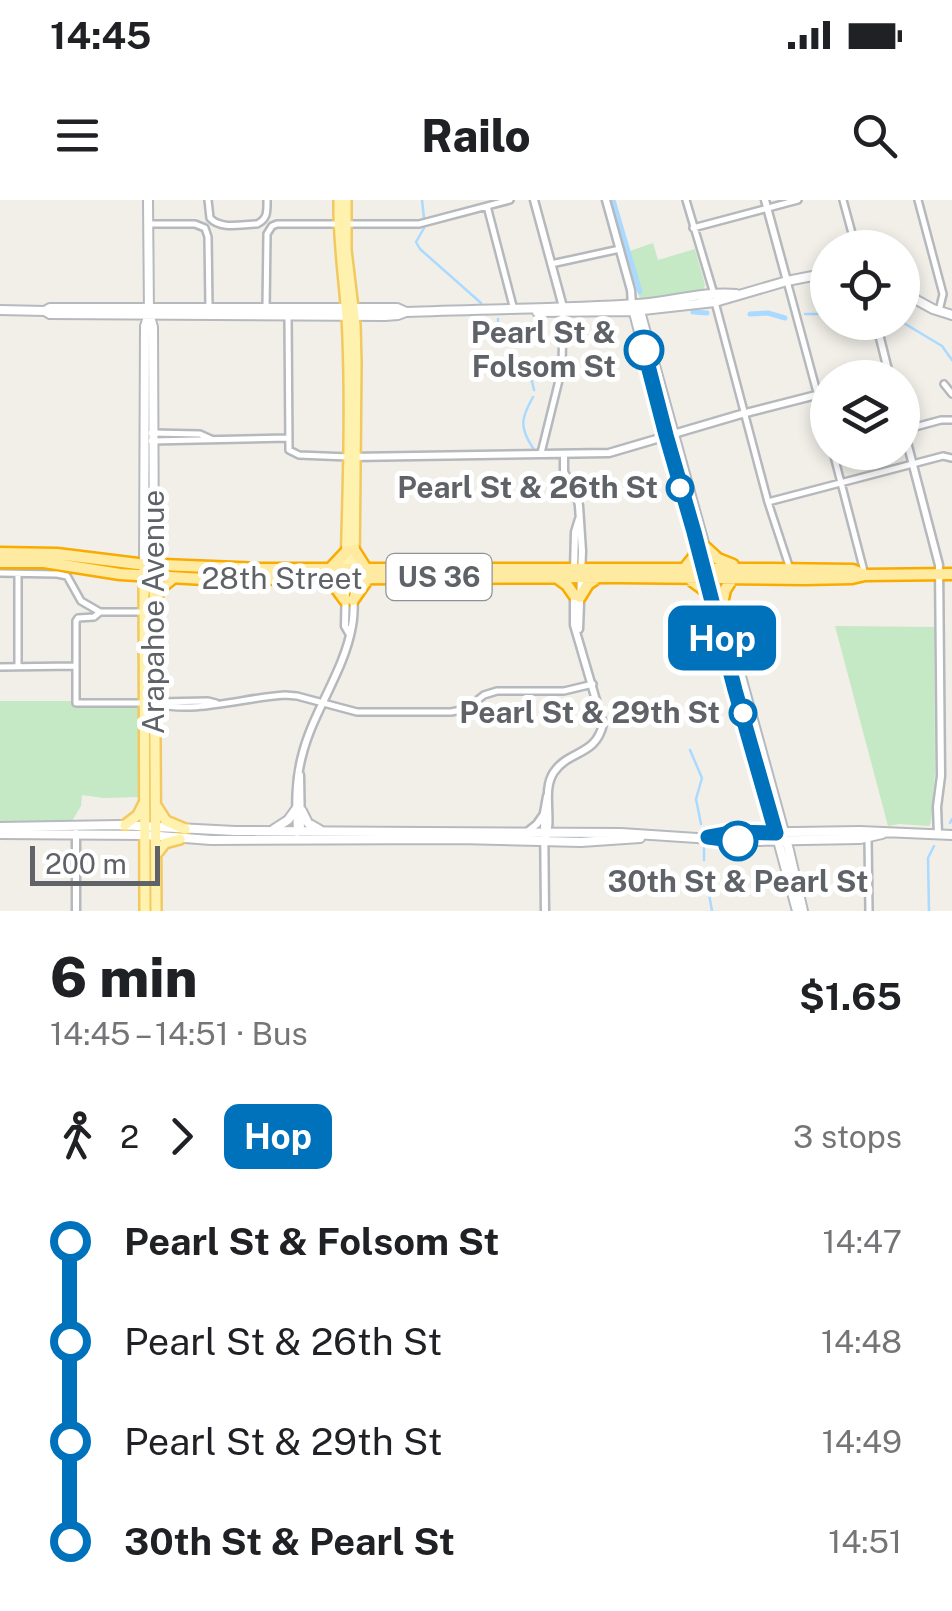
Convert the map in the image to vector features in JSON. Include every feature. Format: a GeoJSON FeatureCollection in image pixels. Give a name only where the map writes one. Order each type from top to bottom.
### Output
{"type":"FeatureCollection","features":[{"type":"Feature","properties":{"kind":"highway"},"geometry":{"type":"LineString","coordinates":[[710,594],[688,574],[702,547],[735,574],[725,590],[721,608]]}},
{"type":"Feature","properties":{"kind":"highway"},"geometry":{"type":"LineString","coordinates":[[349,600],[356,574],[351,550]]}},
{"type":"Feature","properties":{"kind":"highway"},"geometry":{"type":"LineString","coordinates":[[349,600],[330,574],[351,550]]}},
{"type":"Feature","properties":{"kind":"highway"},"geometry":{"type":"LineString","coordinates":[[127,562],[144,551]]}},
{"type":"Feature","properties":{"kind":"highway","name":"US 36"},"geometry":{"type":"LineString","coordinates":[[0,553],[47,553],[127,562]]}},
{"type":"Feature","properties":{"kind":"highway","name":"28th Street"},"geometry":{"type":"LineString","coordinates":[[0,562],[44,562],[84,569],[259,569],[330,574]]}},
{"type":"Feature","properties":{"kind":"highway","name":"28th Street"},"geometry":{"type":"LineString","coordinates":[[127,562],[173,578],[577,572],[852,578],[946,574]]}},
{"type":"Feature","properties":{"kind":"highway","name":"28th Street"},"geometry":{"type":"LineString","coordinates":[[735,574],[790,569],[857,570],[865,575]]}},
{"type":"Feature","properties":{"kind":"highway","name":"28th Street"},"geometry":{"type":"LineString","coordinates":[[356,574],[688,574]]}},
{"type":"Feature","properties":{"kind":"highway"},"geometry":{"type":"LineString","coordinates":[[554,577],[568,584],[577,596],[598,577]]}},
{"type":"Feature","properties":{"kind":"highway"},"geometry":{"type":"LineString","coordinates":[[154,598],[173,578]]}},
{"type":"Feature","properties":{"kind":"main road","name":"Arapahoe Avenue"},"geometry":{"type":"LineString","coordinates":[[148,200],[149,310],[145,326],[149,570],[144,612],[150,703]]}},
{"type":"Feature","properties":{"kind":"main road"},"geometry":{"type":"LineString","coordinates":[[342,200],[350,312],[351,550],[356,574]]}},
{"type":"Feature","properties":{"kind":"main road"},"geometry":{"type":"LineString","coordinates":[[149,310],[288,316],[397,308],[406,312],[636,308],[721,297],[810,277]]}},
{"type":"Feature","properties":{"kind":"main road"},"geometry":{"type":"LineString","coordinates":[[920,301],[952,314]]}},
{"type":"Feature","properties":{"kind":"main road"},"geometry":{"type":"LineString","coordinates":[[0,310],[50,314],[209,307],[350,312]]}},
{"type":"Feature","properties":{"kind":"main road"},"geometry":{"type":"LineString","coordinates":[[636,308],[646,358],[692,500],[800,911]]}},
{"type":"Feature","properties":{"kind":"main road"},"geometry":{"type":"LineString","coordinates":[[636,308],[660,385],[674,464],[702,547]]}},
{"type":"Feature","properties":{"kind":"main road"},"geometry":{"type":"LineString","coordinates":[[646,358],[652,363],[660,385]]}},
{"type":"Feature","properties":{"kind":"main road","name":"Arapahoe Avenue"},"geometry":{"type":"LineString","coordinates":[[145,911],[154,598],[144,551],[149,437]]}},
{"type":"Feature","properties":{"kind":"main road"},"geometry":{"type":"LineString","coordinates":[[674,464],[692,500]]}},
{"type":"Feature","properties":{"kind":"main road"},"geometry":{"type":"LineString","coordinates":[[709,574],[710,594],[766,796],[792,865],[800,911]]}},
{"type":"Feature","properties":{"kind":"main road"},"geometry":{"type":"LineString","coordinates":[[747,833],[765,824],[766,796]]}},
{"type":"Feature","properties":{"kind":"main road"},"geometry":{"type":"LineString","coordinates":[[125,825],[150,800],[162,818],[182,834]]}},
{"type":"Feature","properties":{"kind":"main road"},"geometry":{"type":"LineString","coordinates":[[266,831],[284,824],[299,810],[308,823],[324,832]]}},
{"type":"Feature","properties":{"kind":"main road"},"geometry":{"type":"LineString","coordinates":[[0,830],[125,825],[150,831]]}},
{"type":"Feature","properties":{"kind":"main road"},"geometry":{"type":"LineString","coordinates":[[25,830],[76,834],[150,831],[546,835],[626,840],[652,836]]}},
{"type":"Feature","properties":{"kind":"main road","name":"Arapahoe Avenue"},"geometry":{"type":"LineString","coordinates":[[150,831],[156,860],[156,911]]}},
{"type":"Feature","properties":{"kind":"main road"},"geometry":{"type":"LineString","coordinates":[[156,860],[163,844],[182,834],[266,831],[546,835],[566,832],[738,841],[860,831],[952,834]]}},
{"type":"Feature","properties":{"kind":"main road"},"geometry":{"type":"LineString","coordinates":[[708,837],[735,832],[810,840],[882,834]]}},
{"type":"Feature","properties":{"kind":"main road"},"geometry":{"type":"LineString","coordinates":[[792,865],[795,849],[810,840]]}},
{"type":"Feature","properties":{"kind":"street"},"geometry":{"type":"LineString","coordinates":[[208,200],[209,216],[220,225],[262,222],[268,200]]}},
{"type":"Feature","properties":{"kind":"street"},"geometry":{"type":"LineString","coordinates":[[245,316],[268,309],[267,238],[270,228],[281,223],[420,224],[510,200]]}},
{"type":"Feature","properties":{"kind":"street"},"geometry":{"type":"LineString","coordinates":[[534,200],[563,310],[562,368],[541,454]]}},
{"type":"Feature","properties":{"kind":"street"},"geometry":{"type":"LineString","coordinates":[[606,200],[636,308]]}},
{"type":"Feature","properties":{"kind":"street"},"geometry":{"type":"LineString","coordinates":[[686,200],[708,281],[721,297],[718,315],[790,569]]}},
{"type":"Feature","properties":{"kind":"street"},"geometry":{"type":"LineString","coordinates":[[693,228],[766,204],[798,200]]}},
{"type":"Feature","properties":{"kind":"street"},"geometry":{"type":"LineString","coordinates":[[843,200],[851,230]]}},
{"type":"Feature","properties":{"kind":"street"},"geometry":{"type":"LineString","coordinates":[[918,200],[943,294],[939,311]]}},
{"type":"Feature","properties":{"kind":"street"},"geometry":{"type":"LineString","coordinates":[[766,204],[810,368]]}},
{"type":"Feature","properties":{"kind":"street"},"geometry":{"type":"LineString","coordinates":[[487,206],[514,310]]}},
{"type":"Feature","properties":{"kind":"street"},"geometry":{"type":"LineString","coordinates":[[148,224],[195,224],[205,228],[209,307]]}},
{"type":"Feature","properties":{"kind":"street"},"geometry":{"type":"LineString","coordinates":[[551,264],[620,250]]}},
{"type":"Feature","properties":{"kind":"street"},"geometry":{"type":"LineString","coordinates":[[700,300],[708,281]]}},
{"type":"Feature","properties":{"kind":"street"},"geometry":{"type":"LineString","coordinates":[[288,316],[288,438],[293,454],[352,458],[614,452],[810,396]]}},
{"type":"Feature","properties":{"kind":"street"},"geometry":{"type":"LineString","coordinates":[[944,384],[952,394]]}},
{"type":"Feature","properties":{"kind":"street"},"geometry":{"type":"LineString","coordinates":[[920,424],[952,420]]}},
{"type":"Feature","properties":{"kind":"street"},"geometry":{"type":"LineString","coordinates":[[149,437],[200,434],[211,439],[288,438]]}},
{"type":"Feature","properties":{"kind":"street"},"geometry":{"type":"LineString","coordinates":[[546,911],[548,783],[556,769],[592,746],[602,731],[602,718],[578,631],[578,501],[564,472],[564,454]]}},
{"type":"Feature","properties":{"kind":"street"},"geometry":{"type":"LineString","coordinates":[[920,461],[946,455],[952,458]]}},
{"type":"Feature","properties":{"kind":"street"},"geometry":{"type":"LineString","coordinates":[[837,470],[865,575]]}},
{"type":"Feature","properties":{"kind":"street"},"geometry":{"type":"LineString","coordinates":[[768,502],[888,470]]}},
{"type":"Feature","properties":{"kind":"street"},"geometry":{"type":"LineString","coordinates":[[915,470],[946,574],[938,834]]}},
{"type":"Feature","properties":{"kind":"street"},"geometry":{"type":"LineString","coordinates":[[776,569],[781,557],[780,543]]}},
{"type":"Feature","properties":{"kind":"street"},"geometry":{"type":"LineString","coordinates":[[0,573],[67,576],[84,569]]}},
{"type":"Feature","properties":{"kind":"street"},"geometry":{"type":"LineString","coordinates":[[17,573],[18,666]]}},
{"type":"Feature","properties":{"kind":"street"},"geometry":{"type":"LineString","coordinates":[[298,834],[304,748],[346,650],[350,634],[345,626],[356,574]]}},
{"type":"Feature","properties":{"kind":"street"},"geometry":{"type":"LineString","coordinates":[[67,576],[82,601],[100,612],[144,612]]}},
{"type":"Feature","properties":{"kind":"street"},"geometry":{"type":"LineString","coordinates":[[100,612],[76,620],[76,703],[163,700],[217,704],[285,695],[359,712],[451,712],[466,709],[496,691],[564,692],[593,684]]}},
{"type":"Feature","properties":{"kind":"street"},"geometry":{"type":"LineString","coordinates":[[0,666],[76,666]]}},
{"type":"Feature","properties":{"kind":"street"},"geometry":{"type":"LineString","coordinates":[[526,832],[547,814]]}},
{"type":"Feature","properties":{"kind":"street"},"geometry":{"type":"LineString","coordinates":[[547,814],[566,832]]}},
{"type":"Feature","properties":{"kind":"street"},"geometry":{"type":"LineString","coordinates":[[76,834],[76,911]]}},
{"type":"Feature","properties":{"kind":"street"},"geometry":{"type":"LineString","coordinates":[[868,838],[869,911]]}},
{"type":"Feature","properties":{"kind":"green space"},"geometry":{"type":"Polygon","coordinates":[[[653,243],[658,260],[695,249],[705,285],[703,291],[642,300],[627,252],[653,243]]]}},
{"type":"Feature","properties":{"kind":"green space"},"geometry":{"type":"Polygon","coordinates":[[[835,626],[934,627],[935,772],[929,826],[888,826],[835,626]]]}},
{"type":"Feature","properties":{"kind":"green space"},"geometry":{"type":"Polygon","coordinates":[[[0,701],[141,706],[140,797],[82,795],[81,806],[72,821],[0,823],[0,701]]]}},
{"type":"Feature","properties":{"kind":"waterway"},"geometry":{"type":"LineString","coordinates":[[422,200],[424,218]]}},
{"type":"Feature","properties":{"kind":"waterway"},"geometry":{"type":"LineString","coordinates":[[613,200],[640,292]]}},
{"type":"Feature","properties":{"kind":"waterway"},"geometry":{"type":"LineString","coordinates":[[424,228],[416,242],[420,249],[481,303]]}},
{"type":"Feature","properties":{"kind":"waterway"},"geometry":{"type":"LineString","coordinates":[[693,312],[707,313]]}},
{"type":"Feature","properties":{"kind":"waterway"},"geometry":{"type":"LineString","coordinates":[[750,314],[768,313],[785,318]]}},
{"type":"Feature","properties":{"kind":"waterway"},"geometry":{"type":"LineString","coordinates":[[805,314],[810,314]]}},
{"type":"Feature","properties":{"kind":"waterway"},"geometry":{"type":"LineString","coordinates":[[498,319],[498,330]]}},
{"type":"Feature","properties":{"kind":"waterway"},"geometry":{"type":"LineString","coordinates":[[920,333],[942,346],[952,360]]}},
{"type":"Feature","properties":{"kind":"waterway"},"geometry":{"type":"LineString","coordinates":[[498,360],[499,364]]}},
{"type":"Feature","properties":{"kind":"waterway"},"geometry":{"type":"LineString","coordinates":[[501,368],[532,381],[534,390]]}},
{"type":"Feature","properties":{"kind":"waterway"},"geometry":{"type":"LineString","coordinates":[[533,397],[523,422],[533,448]]}},
{"type":"Feature","properties":{"kind":"waterway"},"geometry":{"type":"LineString","coordinates":[[690,750],[702,778],[696,799],[701,824]]}},
{"type":"Feature","properties":{"kind":"waterway"},"geometry":{"type":"LineString","coordinates":[[950,823],[952,819]]}},
{"type":"Feature","properties":{"kind":"waterway"},"geometry":{"type":"LineString","coordinates":[[704,846],[704,860]]}},
{"type":"Feature","properties":{"kind":"waterway"},"geometry":{"type":"LineString","coordinates":[[929,911],[928,858],[934,846]]}},
{"type":"Feature","properties":{"kind":"waterway"},"geometry":{"type":"LineString","coordinates":[[705,872],[712,911]]}},
{"type":"Feature","properties":{"kind":"bus line","name":"Hop"},"geometry":{"type":"LineString","coordinates":[[644,350],[776,833],[735,832],[708,837],[738,841]]}},
{"type":"Feature","properties":{"kind":"place","name":"Pearl St & Folsom St"},"geometry":{"type":"Point","coordinates":[644,350]}},
{"type":"Feature","properties":{"kind":"place","name":"Pearl St & 26th St"},"geometry":{"type":"Point","coordinates":[680,488]}},
{"type":"Feature","properties":{"kind":"place","name":"Pearl St & 29th St"},"geometry":{"type":"Point","coordinates":[743,713]}},
{"type":"Feature","properties":{"kind":"place","name":"30th St & Pearl St"},"geometry":{"type":"Point","coordinates":[738,841]}}]}
